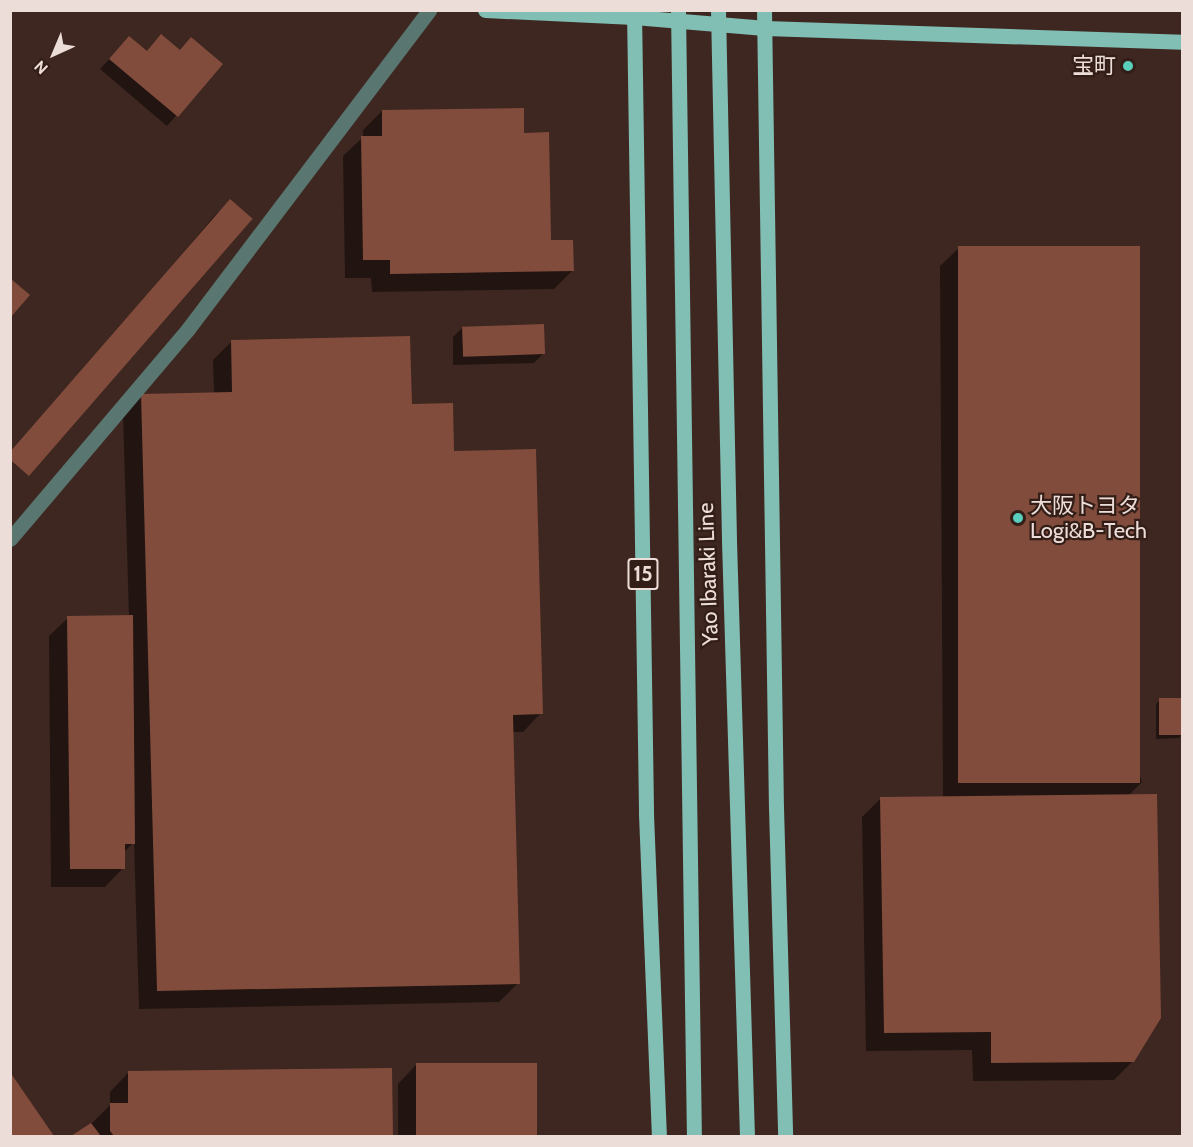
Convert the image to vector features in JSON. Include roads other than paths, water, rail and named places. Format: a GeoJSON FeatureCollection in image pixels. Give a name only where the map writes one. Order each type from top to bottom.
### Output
{"type":"FeatureCollection","features":[{"type":"Feature","properties":{"kind":"main road"},"geometry":{"type":"LineString","coordinates":[[485,10],[634,14],[765,28],[1182,42]]}},
{"type":"Feature","properties":{"kind":"main road","name":"Yao Ibaraki Line"},"geometry":{"type":"LineString","coordinates":[[678,10],[694,1137]]}},
{"type":"Feature","properties":{"kind":"main road","name":"Yao Ibaraki Line"},"geometry":{"type":"LineString","coordinates":[[718,10],[729,541],[747,1137]]}},
{"type":"Feature","properties":{"kind":"main road"},"geometry":{"type":"LineString","coordinates":[[764,10],[776,807],[785,1137]]}},
{"type":"Feature","properties":{"kind":"main road","name":"15"},"geometry":{"type":"LineString","coordinates":[[634,14],[646,814],[659,1137]]}},
{"type":"Feature","properties":{"kind":"lane"},"geometry":{"type":"LineString","coordinates":[[10,539],[188,330],[429,10]]}},
{"type":"Feature","properties":{"kind":"place","name":"宝町"},"geometry":{"type":"Point","coordinates":[1128,66]}},
{"type":"Feature","properties":{"kind":"place","name":"大阪トヨタ Logi&B-Tech"},"geometry":{"type":"Point","coordinates":[1018,518]}}]}
